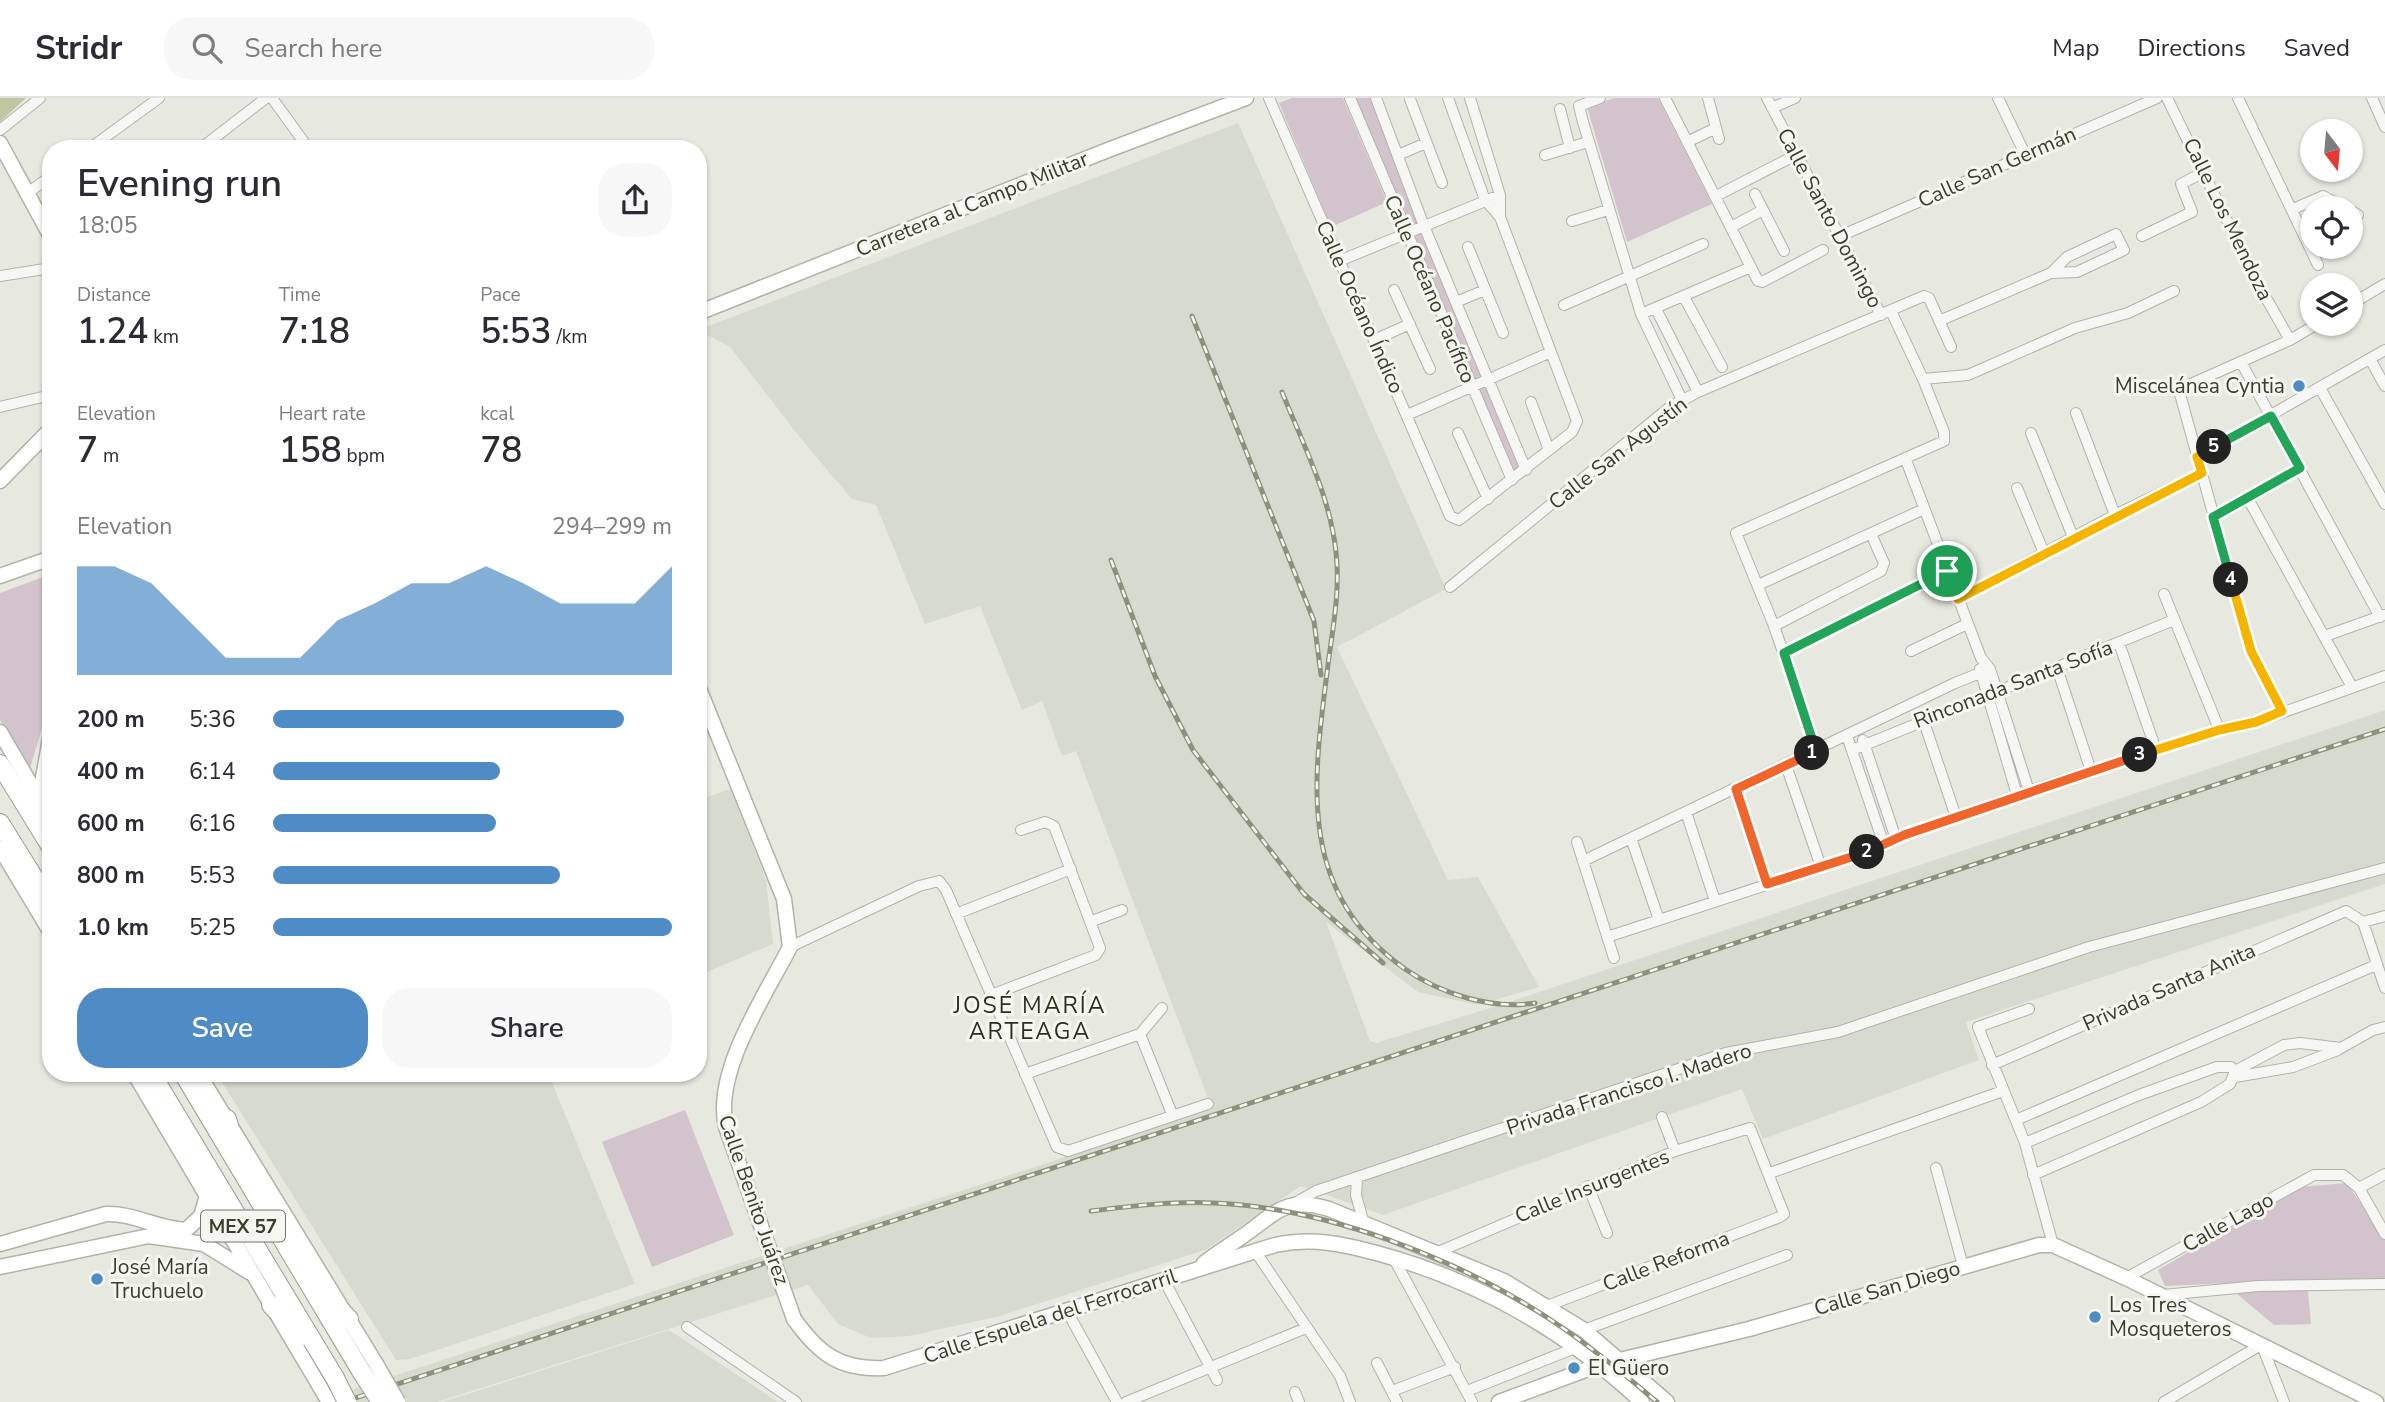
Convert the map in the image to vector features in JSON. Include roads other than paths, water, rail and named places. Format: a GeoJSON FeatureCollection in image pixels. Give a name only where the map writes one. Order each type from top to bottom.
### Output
{"type":"FeatureCollection","features":[{"type":"Feature","properties":{"kind":"highway"},"geometry":{"type":"LineString","coordinates":[[0,764],[42,832]]}},
{"type":"Feature","properties":{"kind":"highway"},"geometry":{"type":"LineString","coordinates":[[0,823],[42,891]]}},
{"type":"Feature","properties":{"kind":"highway"},"geometry":{"type":"LineString","coordinates":[[34,878],[42,898]]}},
{"type":"Feature","properties":{"kind":"highway","name":"MEX 57"},"geometry":{"type":"LineString","coordinates":[[156,1082],[323,1359],[326,1380],[348,1402]]}},
{"type":"Feature","properties":{"kind":"highway","name":"MEX 57"},"geometry":{"type":"LineString","coordinates":[[188,1082],[298,1265],[369,1368],[381,1402]]}},
{"type":"Feature","properties":{"kind":"highway"},"geometry":{"type":"LineString","coordinates":[[227,1119],[242,1173]]}},
{"type":"Feature","properties":{"kind":"highway"},"geometry":{"type":"LineString","coordinates":[[196,1147],[222,1221]]}},
{"type":"Feature","properties":{"kind":"highway"},"geometry":{"type":"LineString","coordinates":[[298,1265],[349,1319]]}},
{"type":"Feature","properties":{"kind":"highway"},"geometry":{"type":"LineString","coordinates":[[271,1305],[323,1359]]}},
{"type":"Feature","properties":{"kind":"street"},"geometry":{"type":"LineString","coordinates":[[0,130],[40,98]]}},
{"type":"Feature","properties":{"kind":"street"},"geometry":{"type":"LineString","coordinates":[[101,140],[159,98]]}},
{"type":"Feature","properties":{"kind":"street"},"geometry":{"type":"LineString","coordinates":[[212,140],[266,98]]}},
{"type":"Feature","properties":{"kind":"street"},"geometry":{"type":"LineString","coordinates":[[272,98],[302,140]]}},
{"type":"Feature","properties":{"kind":"street","name":"Carretera al Campo Militar"},"geometry":{"type":"LineString","coordinates":[[707,309],[1108,149],[1246,98]]}},
{"type":"Feature","properties":{"kind":"street","name":"Calle Océano Índico"},"geometry":{"type":"LineString","coordinates":[[1269,98],[1450,516],[1459,520],[1488,499]]}},
{"type":"Feature","properties":{"kind":"street","name":"Calle Océano Pacífico"},"geometry":{"type":"LineString","coordinates":[[1350,98],[1512,480]]}},
{"type":"Feature","properties":{"kind":"street","name":"Calle Océano Pacífico"},"geometry":{"type":"LineString","coordinates":[[1376,98],[1424,226],[1526,470]]}},
{"type":"Feature","properties":{"kind":"street"},"geometry":{"type":"LineString","coordinates":[[1448,98],[1485,200],[1500,217]]}},
{"type":"Feature","properties":{"kind":"street"},"geometry":{"type":"LineString","coordinates":[[1458,433],[1488,499],[1572,432],[1577,421],[1500,217],[1500,195],[1470,98]]}},
{"type":"Feature","properties":{"kind":"street"},"geometry":{"type":"LineString","coordinates":[[1600,98],[1579,106],[1588,142],[1641,314],[1682,400]]}},
{"type":"Feature","properties":{"kind":"street"},"geometry":{"type":"LineString","coordinates":[[1665,98],[1758,281],[1762,282],[1823,250]]}},
{"type":"Feature","properties":{"kind":"street"},"geometry":{"type":"LineString","coordinates":[[1687,142],[1718,134],[1708,98]]}},
{"type":"Feature","properties":{"kind":"street","name":"Calle Santo Domingo"},"geometry":{"type":"LineString","coordinates":[[1767,98],[1838,237],[1886,313],[1923,379],[1945,437],[1941,444],[1906,460]]}},
{"type":"Feature","properties":{"kind":"street"},"geometry":{"type":"LineString","coordinates":[[1772,108],[1795,98]]}},
{"type":"Feature","properties":{"kind":"street"},"geometry":{"type":"LineString","coordinates":[[1998,98],[2025,154]]}},
{"type":"Feature","properties":{"kind":"street","name":"Calle San Germán"},"geometry":{"type":"LineString","coordinates":[[1838,237],[2157,98]]}},
{"type":"Feature","properties":{"kind":"street","name":"Calle Los Mendoza"},"geometry":{"type":"LineString","coordinates":[[2167,98],[2257,282],[2290,340]]}},
{"type":"Feature","properties":{"kind":"street"},"geometry":{"type":"LineString","coordinates":[[2238,98],[2318,265]]}},
{"type":"Feature","properties":{"kind":"street"},"geometry":{"type":"LineString","coordinates":[[2372,98],[2384,120]]}},
{"type":"Feature","properties":{"kind":"street"},"geometry":{"type":"LineString","coordinates":[[1410,99],[1442,183]]}},
{"type":"Feature","properties":{"kind":"street"},"geometry":{"type":"LineString","coordinates":[[1560,109],[1570,148]]}},
{"type":"Feature","properties":{"kind":"street"},"geometry":{"type":"LineString","coordinates":[[1545,155],[1588,142]]}},
{"type":"Feature","properties":{"kind":"street"},"geometry":{"type":"LineString","coordinates":[[0,143],[42,219]]}},
{"type":"Feature","properties":{"kind":"street"},"geometry":{"type":"LineString","coordinates":[[1398,155],[1426,143]]}},
{"type":"Feature","properties":{"kind":"street"},"geometry":{"type":"LineString","coordinates":[[1716,196],[1796,155]]}},
{"type":"Feature","properties":{"kind":"street"},"geometry":{"type":"LineString","coordinates":[[2142,236],[2192,212],[2182,184],[2204,172]]}},
{"type":"Feature","properties":{"kind":"street"},"geometry":{"type":"LineString","coordinates":[[29,192],[42,183]]}},
{"type":"Feature","properties":{"kind":"street"},"geometry":{"type":"LineString","coordinates":[[1755,194],[1784,251]]}},
{"type":"Feature","properties":{"kind":"street"},"geometry":{"type":"LineString","coordinates":[[1339,261],[1500,195]]}},
{"type":"Feature","properties":{"kind":"street"},"geometry":{"type":"LineString","coordinates":[[2293,209],[2300,206]]}},
{"type":"Feature","properties":{"kind":"street"},"geometry":{"type":"LineString","coordinates":[[1572,220],[1608,210]]}},
{"type":"Feature","properties":{"kind":"street"},"geometry":{"type":"LineString","coordinates":[[1731,228],[1763,210]]}},
{"type":"Feature","properties":{"kind":"street"},"geometry":{"type":"LineString","coordinates":[[1951,347],[1939,321],[2051,274],[2071,273],[2091,265],[2124,250],[2121,241],[2116,234],[2083,249],[2064,259],[2051,274]]}},
{"type":"Feature","properties":{"kind":"street"},"geometry":{"type":"LineString","coordinates":[[1564,305],[1703,244]]}},
{"type":"Feature","properties":{"kind":"street"},"geometry":{"type":"LineString","coordinates":[[1468,247],[1503,333]]}},
{"type":"Feature","properties":{"kind":"street"},"geometry":{"type":"LineString","coordinates":[[2083,249],[2091,265]]}},
{"type":"Feature","properties":{"kind":"street"},"geometry":{"type":"LineString","coordinates":[[1641,314],[1684,298],[1751,267]]}},
{"type":"Feature","properties":{"kind":"street"},"geometry":{"type":"LineString","coordinates":[[0,276],[42,269]]}},
{"type":"Feature","properties":{"kind":"street"},"geometry":{"type":"LineString","coordinates":[[2363,297],[2385,285]]}},
{"type":"Feature","properties":{"kind":"street"},"geometry":{"type":"LineString","coordinates":[[1394,289],[1430,369]]}},
{"type":"Feature","properties":{"kind":"street"},"geometry":{"type":"LineString","coordinates":[[1456,302],[1485,290]]}},
{"type":"Feature","properties":{"kind":"street"},"geometry":{"type":"LineString","coordinates":[[1923,379],[1968,375],[2074,328],[2128,313],[2174,291]]}},
{"type":"Feature","properties":{"kind":"street","name":"Calle San Agustín"},"geometry":{"type":"LineString","coordinates":[[1450,587],[1682,400],[1926,296],[1939,321]]}},
{"type":"Feature","properties":{"kind":"street"},"geometry":{"type":"LineString","coordinates":[[1684,298],[1722,367]]}},
{"type":"Feature","properties":{"kind":"street"},"geometry":{"type":"LineString","coordinates":[[1656,309],[1698,392]]}},
{"type":"Feature","properties":{"kind":"street"},"geometry":{"type":"LineString","coordinates":[[1374,341],[1410,324]]}},
{"type":"Feature","properties":{"kind":"street"},"geometry":{"type":"LineString","coordinates":[[2282,711],[2251,651],[2181,390],[2300,334]]}},
{"type":"Feature","properties":{"kind":"street"},"geometry":{"type":"LineString","coordinates":[[2197,457],[2385,350]]}},
{"type":"Feature","properties":{"kind":"street"},"geometry":{"type":"LineString","coordinates":[[1407,415],[1551,352]]}},
{"type":"Feature","properties":{"kind":"street"},"geometry":{"type":"LineString","coordinates":[[2370,359],[2385,386]]}},
{"type":"Feature","properties":{"kind":"street"},"geometry":{"type":"LineString","coordinates":[[2241,362],[2383,616],[2325,636]]}},
{"type":"Feature","properties":{"kind":"street"},"geometry":{"type":"LineString","coordinates":[[2320,388],[2385,505]]}},
{"type":"Feature","properties":{"kind":"street"},"geometry":{"type":"LineString","coordinates":[[0,407],[42,397]]}},
{"type":"Feature","properties":{"kind":"street"},"geometry":{"type":"LineString","coordinates":[[1531,402],[1549,450]]}},
{"type":"Feature","properties":{"kind":"street"},"geometry":{"type":"LineString","coordinates":[[2076,413],[2115,515]]}},
{"type":"Feature","properties":{"kind":"street"},"geometry":{"type":"LineString","coordinates":[[2031,433],[2073,537]]}},
{"type":"Feature","properties":{"kind":"street"},"geometry":{"type":"LineString","coordinates":[[0,481],[42,438]]}},
{"type":"Feature","properties":{"kind":"street"},"geometry":{"type":"LineString","coordinates":[[1816,751],[1784,653],[1736,533],[1906,460],[1981,658],[1985,671],[1986,694],[2017,796]]}},
{"type":"Feature","properties":{"kind":"street"},"geometry":{"type":"LineString","coordinates":[[2213,517],[2300,468]]}},
{"type":"Feature","properties":{"kind":"street"},"geometry":{"type":"LineString","coordinates":[[1958,599],[2115,515],[2202,473]]}},
{"type":"Feature","properties":{"kind":"street"},"geometry":{"type":"LineString","coordinates":[[2017,488],[2044,553]]}},
{"type":"Feature","properties":{"kind":"street"},"geometry":{"type":"LineString","coordinates":[[2246,497],[2352,687]]}},
{"type":"Feature","properties":{"kind":"street"},"geometry":{"type":"LineString","coordinates":[[1758,585],[1924,509]]}},
{"type":"Feature","properties":{"kind":"street"},"geometry":{"type":"LineString","coordinates":[[1774,626],[1881,571],[1884,564],[1871,534]]}},
{"type":"Feature","properties":{"kind":"street"},"geometry":{"type":"LineString","coordinates":[[3,575],[42,561]]}},
{"type":"Feature","properties":{"kind":"street"},"geometry":{"type":"LineString","coordinates":[[1784,653],[1947,571]]}},
{"type":"Feature","properties":{"kind":"street"},"geometry":{"type":"LineString","coordinates":[[2164,594],[2219,730]]}},
{"type":"Feature","properties":{"kind":"street","name":"Rinconada Santa Sofía"},"geometry":{"type":"LineString","coordinates":[[1852,750],[1923,719],[2174,620]]}},
{"type":"Feature","properties":{"kind":"street"},"geometry":{"type":"LineString","coordinates":[[1911,651],[1968,624]]}},
{"type":"Feature","properties":{"kind":"street"},"geometry":{"type":"LineString","coordinates":[[2119,643],[2155,750]]}},
{"type":"Feature","properties":{"kind":"street"},"geometry":{"type":"LineString","coordinates":[[2057,668],[2091,771]]}},
{"type":"Feature","properties":{"kind":"street"},"geometry":{"type":"LineString","coordinates":[[1985,671],[1997,690],[2029,791]]}},
{"type":"Feature","properties":{"kind":"street"},"geometry":{"type":"LineString","coordinates":[[1583,861],[1985,671]]}},
{"type":"Feature","properties":{"kind":"street"},"geometry":{"type":"LineString","coordinates":[[1607,937],[1821,867],[2029,791],[2219,730],[2256,722],[2385,676]]}},
{"type":"Feature","properties":{"kind":"street"},"geometry":{"type":"LineString","coordinates":[[707,708],[784,899],[790,947],[919,886],[939,881],[956,914],[1057,1147],[1068,1151],[1208,1104]]}},
{"type":"Feature","properties":{"kind":"street"},"geometry":{"type":"LineString","coordinates":[[1923,719],[1956,817]]}},
{"type":"Feature","properties":{"kind":"street"},"geometry":{"type":"LineString","coordinates":[[1860,730],[1896,839]]}},
{"type":"Feature","properties":{"kind":"street"},"geometry":{"type":"LineString","coordinates":[[0,732],[42,797]]}},
{"type":"Feature","properties":{"kind":"street"},"geometry":{"type":"LineString","coordinates":[[1847,736],[1884,845]]}},
{"type":"Feature","properties":{"kind":"street"},"geometry":{"type":"LineString","coordinates":[[1786,765],[1821,867]]}},
{"type":"Feature","properties":{"kind":"street"},"geometry":{"type":"LineString","coordinates":[[1736,789],[1767,884]]}},
{"type":"Feature","properties":{"kind":"street"},"geometry":{"type":"LineString","coordinates":[[1686,812],[1715,901]]}},
{"type":"Feature","properties":{"kind":"street"},"geometry":{"type":"LineString","coordinates":[[991,995],[1096,955],[1100,948],[1100,940],[1054,826],[1045,822],[1021,830]]}},
{"type":"Feature","properties":{"kind":"street"},"geometry":{"type":"LineString","coordinates":[[1631,838],[1659,920]]}},
{"type":"Feature","properties":{"kind":"street"},"geometry":{"type":"LineString","coordinates":[[1577,842],[1614,958]]}},
{"type":"Feature","properties":{"kind":"street"},"geometry":{"type":"LineString","coordinates":[[0,848],[42,918]]}},
{"type":"Feature","properties":{"kind":"street","name":"Privada Francisco I. Madero"},"geometry":{"type":"LineString","coordinates":[[1292,1205],[1316,1191],[1726,1053],[1838,1032],[2089,947],[2385,868]]}},
{"type":"Feature","properties":{"kind":"street"},"geometry":{"type":"LineString","coordinates":[[956,914],[1071,869]]}},
{"type":"Feature","properties":{"kind":"street"},"geometry":{"type":"LineString","coordinates":[[1092,921],[1122,910]]}},
{"type":"Feature","properties":{"kind":"street","name":"Privada Santa Anita"},"geometry":{"type":"LineString","coordinates":[[1992,1065],[2346,911],[2363,922]]}},
{"type":"Feature","properties":{"kind":"street"},"geometry":{"type":"LineString","coordinates":[[2385,916],[2363,922],[2385,988]]}},
{"type":"Feature","properties":{"kind":"street","name":"Calle Benito Juárez"},"geometry":{"type":"LineString","coordinates":[[790,947],[726,1077],[722,1105],[726,1127],[794,1319],[820,1351],[841,1362],[861,1369],[907,1363]]}},
{"type":"Feature","properties":{"kind":"street"},"geometry":{"type":"LineString","coordinates":[[2016,1120],[2376,965]]}},
{"type":"Feature","properties":{"kind":"street"},"geometry":{"type":"LineString","coordinates":[[1025,1074],[1140,1034],[1163,1008]]}},
{"type":"Feature","properties":{"kind":"street"},"geometry":{"type":"LineString","coordinates":[[2029,1009],[1979,1027],[2025,1143],[2053,1245],[2126,1278],[2376,1402]]}},
{"type":"Feature","properties":{"kind":"street"},"geometry":{"type":"LineString","coordinates":[[2235,1074],[2293,1067],[2385,1027]]}},
{"type":"Feature","properties":{"kind":"street"},"geometry":{"type":"LineString","coordinates":[[1140,1034],[1172,1114]]}},
{"type":"Feature","properties":{"kind":"street"},"geometry":{"type":"LineString","coordinates":[[2033,1175],[2201,1102],[2230,1083],[2235,1074],[2284,1045],[2307,1044],[2337,1049]]}},
{"type":"Feature","properties":{"kind":"street"},"geometry":{"type":"LineString","coordinates":[[2025,1143],[2139,1095],[2217,1067],[2231,1067],[2235,1074]]}},
{"type":"Feature","properties":{"kind":"street"},"geometry":{"type":"LineString","coordinates":[[139,1082],[271,1305],[326,1380],[330,1402]]}},
{"type":"Feature","properties":{"kind":"street"},"geometry":{"type":"LineString","coordinates":[[204,1082],[349,1319],[369,1368],[398,1402]]}},
{"type":"Feature","properties":{"kind":"street"},"geometry":{"type":"LineString","coordinates":[[1770,1173],[2003,1090]]}},
{"type":"Feature","properties":{"kind":"street","name":"Privada Francisco I. Madero"},"geometry":{"type":"LineString","coordinates":[[1662,1118],[1675,1151]]}},
{"type":"Feature","properties":{"kind":"street","name":"Calle Insurgentes"},"geometry":{"type":"LineString","coordinates":[[1438,1252],[1675,1151],[1750,1128],[1770,1173]]}},
{"type":"Feature","properties":{"kind":"street"},"geometry":{"type":"LineString","coordinates":[[1936,1168],[1964,1266]]}},
{"type":"Feature","properties":{"kind":"street","name":"Calle Reforma"},"geometry":{"type":"LineString","coordinates":[[1547,1306],[1784,1214],[1770,1173]]}},
{"type":"Feature","properties":{"kind":"street"},"geometry":{"type":"LineString","coordinates":[[2384,1229],[2359,1188],[2385,1174]]}},
{"type":"Feature","properties":{"kind":"street","name":"Calle Lago"},"geometry":{"type":"LineString","coordinates":[[2126,1278],[2314,1175],[2343,1175],[2359,1188]]}},
{"type":"Feature","properties":{"kind":"street"},"geometry":{"type":"LineString","coordinates":[[1357,1179],[1356,1195],[1364,1224]]}},
{"type":"Feature","properties":{"kind":"street"},"geometry":{"type":"LineString","coordinates":[[1588,1186],[1607,1234]]}},
{"type":"Feature","properties":{"kind":"street"},"geometry":{"type":"LineString","coordinates":[[0,1244],[106,1214],[122,1213],[173,1230],[186,1230],[201,1216],[207,1196]]}},
{"type":"Feature","properties":{"kind":"street"},"geometry":{"type":"LineString","coordinates":[[1292,1205],[1315,1205],[1438,1252],[1504,1281],[1584,1329],[1667,1402]]}},
{"type":"Feature","properties":{"kind":"street","name":"Calle Espuela del Ferrocarril"},"geometry":{"type":"LineString","coordinates":[[1194,1270],[1255,1227],[1272,1211],[1292,1205]]}},
{"type":"Feature","properties":{"kind":"street"},"geometry":{"type":"LineString","coordinates":[[106,1214],[116,1223],[114,1242]]}},
{"type":"Feature","properties":{"kind":"street"},"geometry":{"type":"LineString","coordinates":[[0,1268],[149,1236],[204,1244],[254,1276]]}},
{"type":"Feature","properties":{"kind":"street","name":"Calle Espuela del Ferrocarril"},"geometry":{"type":"LineString","coordinates":[[907,1363],[1255,1251],[1290,1242],[1322,1240],[1394,1258],[1490,1294],[1575,1348],[1642,1402]]}},
{"type":"Feature","properties":{"kind":"street","name":"Calle San Diego"},"geometry":{"type":"LineString","coordinates":[[1499,1402],[1620,1360],[1749,1329],[2039,1245],[2053,1245]]}},
{"type":"Feature","properties":{"kind":"street"},"geometry":{"type":"LineString","coordinates":[[1255,1251],[1340,1376],[1350,1402]]}},
{"type":"Feature","properties":{"kind":"street"},"geometry":{"type":"LineString","coordinates":[[1584,1329],[1787,1255]]}},
{"type":"Feature","properties":{"kind":"street"},"geometry":{"type":"LineString","coordinates":[[1394,1258],[1472,1402]]}},
{"type":"Feature","properties":{"kind":"street"},"geometry":{"type":"LineString","coordinates":[[1164,1280],[1217,1380]]}},
{"type":"Feature","properties":{"kind":"street"},"geometry":{"type":"LineString","coordinates":[[2159,1296],[2235,1287],[2385,1284]]}},
{"type":"Feature","properties":{"kind":"street"},"geometry":{"type":"LineString","coordinates":[[1067,1311],[1117,1402]]}},
{"type":"Feature","properties":{"kind":"street"},"geometry":{"type":"LineString","coordinates":[[687,1328],[796,1402]]}},
{"type":"Feature","properties":{"kind":"street"},"geometry":{"type":"LineString","coordinates":[[1126,1402],[1306,1328]]}},
{"type":"Feature","properties":{"kind":"street"},"geometry":{"type":"LineString","coordinates":[[1467,1391],[1575,1348]]}},
{"type":"Feature","properties":{"kind":"street"},"geometry":{"type":"LineString","coordinates":[[2164,1402],[2264,1348]]}},
{"type":"Feature","properties":{"kind":"street"},"geometry":{"type":"LineString","coordinates":[[2264,1348],[2284,1402]]}},
{"type":"Feature","properties":{"kind":"street"},"geometry":{"type":"LineString","coordinates":[[2264,1348],[2291,1402]]}},
{"type":"Feature","properties":{"kind":"street"},"geometry":{"type":"LineString","coordinates":[[1377,1363],[1397,1402]]}},
{"type":"Feature","properties":{"kind":"street"},"geometry":{"type":"LineString","coordinates":[[1392,1391],[1455,1367]]}},
{"type":"Feature","properties":{"kind":"railway"},"geometry":{"type":"LineString","coordinates":[[1192,316],[1314,621],[1321,675]]}},
{"type":"Feature","properties":{"kind":"railway"},"geometry":{"type":"LineString","coordinates":[[1282,392],[1322,490],[1336,552],[1336,604],[1323,702],[1317,787],[1319,828],[1328,867],[1344,903],[1369,938],[1405,969],[1434,986],[1467,998],[1502,1004],[1535,1003]]}},
{"type":"Feature","properties":{"kind":"railway"},"geometry":{"type":"LineString","coordinates":[[1111,560],[1155,676],[1193,750],[1304,894],[1383,963]]}},
{"type":"Feature","properties":{"kind":"railway"},"geometry":{"type":"LineString","coordinates":[[343,1402],[2385,729]]}},
{"type":"Feature","properties":{"kind":"railway"},"geometry":{"type":"LineString","coordinates":[[1091,1211],[1213,1203],[1299,1214],[1344,1225],[1431,1256],[1512,1296],[1576,1337],[1657,1402]]}},
{"type":"Feature","properties":{"kind":"place","name":"Miscelánea Cyntia"},"geometry":{"type":"Point","coordinates":[2299,386]}},
{"type":"Feature","properties":{"kind":"place","name":"José María Truchuelo"},"geometry":{"type":"Point","coordinates":[97,1279]}},
{"type":"Feature","properties":{"kind":"place","name":"Los Tres Mosqueteros"},"geometry":{"type":"Point","coordinates":[2095,1317]}},
{"type":"Feature","properties":{"kind":"place","name":"El Güero"},"geometry":{"type":"Point","coordinates":[1574,1368]}},
{"type":"Feature","properties":{"kind":"district","name":"JOSÉ MARÍA ARTEAGA"},"geometry":{"type":"Point","coordinates":[1030,1018]}}]}
